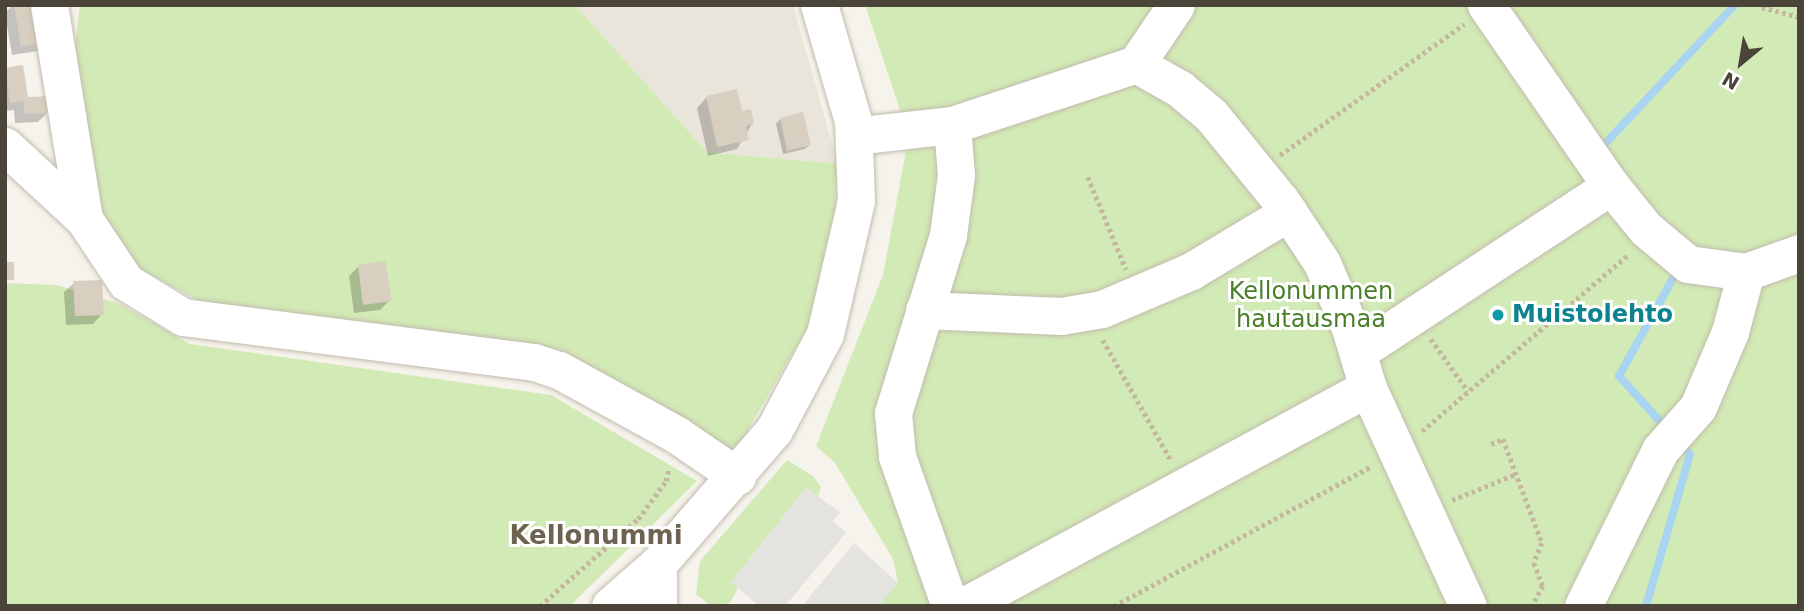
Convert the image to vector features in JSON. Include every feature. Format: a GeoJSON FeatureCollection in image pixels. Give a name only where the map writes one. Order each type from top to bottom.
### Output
{"type":"FeatureCollection","features":[{"type":"Feature","properties":{"kind":"street"},"geometry":{"type":"LineString","coordinates":[[49,5],[84,219]]}},
{"type":"Feature","properties":{"kind":"street"},"geometry":{"type":"LineString","coordinates":[[610,606],[658,564],[737,476],[774,430],[825,334],[856,201],[854,136],[819,5]]}},
{"type":"Feature","properties":{"kind":"street"},"geometry":{"type":"LineString","coordinates":[[854,136],[952,125],[1136,64],[1176,5]]}},
{"type":"Feature","properties":{"kind":"street"},"geometry":{"type":"LineString","coordinates":[[1487,6],[1611,186],[1646,229],[1688,264],[1712,271],[1746,272],[1799,253]]}},
{"type":"Feature","properties":{"kind":"street"},"geometry":{"type":"LineString","coordinates":[[1136,64],[1180,89],[1211,115],[1258,170],[1322,263],[1357,352],[1368,388],[1427,510],[1468,606]]}},
{"type":"Feature","properties":{"kind":"street"},"geometry":{"type":"LineString","coordinates":[[950,606],[894,436],[898,390],[948,236],[954,203],[952,125]]}},
{"type":"Feature","properties":{"kind":"street"},"geometry":{"type":"LineString","coordinates":[[5,146],[84,219],[126,282],[183,317],[534,362],[559,370],[677,435],[737,476]]}},
{"type":"Feature","properties":{"kind":"street"},"geometry":{"type":"LineString","coordinates":[[1357,352],[1611,186]]}},
{"type":"Feature","properties":{"kind":"street"},"geometry":{"type":"LineString","coordinates":[[924,310],[1060,316],[1087,312],[1137,295],[1191,271],[1289,212]]}},
{"type":"Feature","properties":{"kind":"street"},"geometry":{"type":"LineString","coordinates":[[1583,606],[1660,450],[1698,407],[1730,332],[1746,272]]}},
{"type":"Feature","properties":{"kind":"street"},"geometry":{"type":"LineString","coordinates":[[964,606],[1368,388]]}},
{"type":"Feature","properties":{"kind":"street"},"geometry":{"type":"LineString","coordinates":[[658,564],[658,606]]}},
{"type":"Feature","properties":{"kind":"path"},"geometry":{"type":"LineString","coordinates":[[1258,170],[1487,6]]}},
{"type":"Feature","properties":{"kind":"path"},"geometry":{"type":"LineString","coordinates":[[1762,7],[1799,17]]}},
{"type":"Feature","properties":{"kind":"path"},"geometry":{"type":"LineString","coordinates":[[1088,177],[1137,295]]}},
{"type":"Feature","properties":{"kind":"path"},"geometry":{"type":"LineString","coordinates":[[1087,312],[1186,486]]}},
{"type":"Feature","properties":{"kind":"path"},"geometry":{"type":"LineString","coordinates":[[1414,315],[1469,391]]}},
{"type":"Feature","properties":{"kind":"path"},"geometry":{"type":"LineString","coordinates":[[540,606],[638,519],[666,481],[677,435]]}},
{"type":"Feature","properties":{"kind":"path"},"geometry":{"type":"LineString","coordinates":[[1491,444],[1503,439],[1542,543],[1534,563],[1543,586],[1532,606]]}},
{"type":"Feature","properties":{"kind":"path"},"geometry":{"type":"LineString","coordinates":[[1427,510],[1516,474]]}},
{"type":"Feature","properties":{"kind":"shaded area"},"geometry":{"type":"Polygon","coordinates":[[[575,5],[793,5],[838,164],[707,152],[575,5]]]}},
{"type":"Feature","properties":{"kind":"shaded area"},"geometry":{"type":"Polygon","coordinates":[[[806,488],[840,512],[833,521],[846,533],[785,606],[759,606],[731,582],[806,488]]]}},
{"type":"Feature","properties":{"kind":"shaded area"},"geometry":{"type":"Polygon","coordinates":[[[854,543],[898,583],[878,606],[802,606],[854,543]]]}},
{"type":"Feature","properties":{"kind":"green space"},"geometry":{"type":"Polygon","coordinates":[[[80,5],[575,5],[707,152],[838,164],[833,243],[811,321],[735,452],[558,355],[201,302],[138,268],[99,216],[74,54],[80,5]]]}},
{"type":"Feature","properties":{"kind":"green space","name":"Kellonummen hautausmaa"},"geometry":{"type":"Polygon","coordinates":[[[865,5],[1799,5],[1799,606],[878,606],[898,583],[893,559],[835,463],[816,446],[883,275],[907,145],[904,122],[865,5]]]}},
{"type":"Feature","properties":{"kind":"green space"},"geometry":{"type":"Polygon","coordinates":[[[5,283],[56,285],[120,304],[190,344],[551,395],[697,481],[570,606],[5,606],[5,283]]]}},
{"type":"Feature","properties":{"kind":"green space"},"geometry":{"type":"Polygon","coordinates":[[[787,460],[813,476],[821,487],[818,496],[806,488],[731,582],[738,588],[730,603],[711,606],[696,594],[700,561],[787,460]]]}},
{"type":"Feature","properties":{"kind":"building"},"geometry":{"type":"Polygon","coordinates":[[[14,5],[44,5],[49,42],[21,47],[14,5]]]}},
{"type":"Feature","properties":{"kind":"building"},"geometry":{"type":"Polygon","coordinates":[[[23,65],[28,97],[49,96],[49,113],[24,114],[24,101],[10,103],[5,68],[23,65]]]}},
{"type":"Feature","properties":{"kind":"building"},"geometry":{"type":"Polygon","coordinates":[[[737,89],[742,111],[751,109],[754,124],[746,126],[749,140],[717,147],[706,96],[737,89]]]}},
{"type":"Feature","properties":{"kind":"building"},"geometry":{"type":"Polygon","coordinates":[[[803,112],[811,145],[787,151],[780,118],[803,112]]]}},
{"type":"Feature","properties":{"kind":"building"},"geometry":{"type":"Polygon","coordinates":[[[385,261],[392,301],[363,305],[358,265],[385,261]]]}},
{"type":"Feature","properties":{"kind":"building"},"geometry":{"type":"Polygon","coordinates":[[[5,262],[14,262],[14,280],[5,280],[5,262]]]}},
{"type":"Feature","properties":{"kind":"building"},"geometry":{"type":"Polygon","coordinates":[[[102,280],[104,315],[75,316],[73,281],[102,280]]]}},
{"type":"Feature","properties":{"kind":"waterway"},"geometry":{"type":"LineString","coordinates":[[1603,151],[1601,148],[1735,5]]}},
{"type":"Feature","properties":{"kind":"waterway"},"geometry":{"type":"LineString","coordinates":[[1666,428],[1619,376],[1673,278]]}},
{"type":"Feature","properties":{"kind":"waterway"},"geometry":{"type":"LineString","coordinates":[[1646,606],[1690,455],[1687,451]]}},
{"type":"Feature","properties":{"kind":"place","name":"Muistolehto"},"geometry":{"type":"Point","coordinates":[1498,315]}},
{"type":"Feature","properties":{"kind":"district","name":"Kellonummi"},"geometry":{"type":"Point","coordinates":[596,536]}}]}
